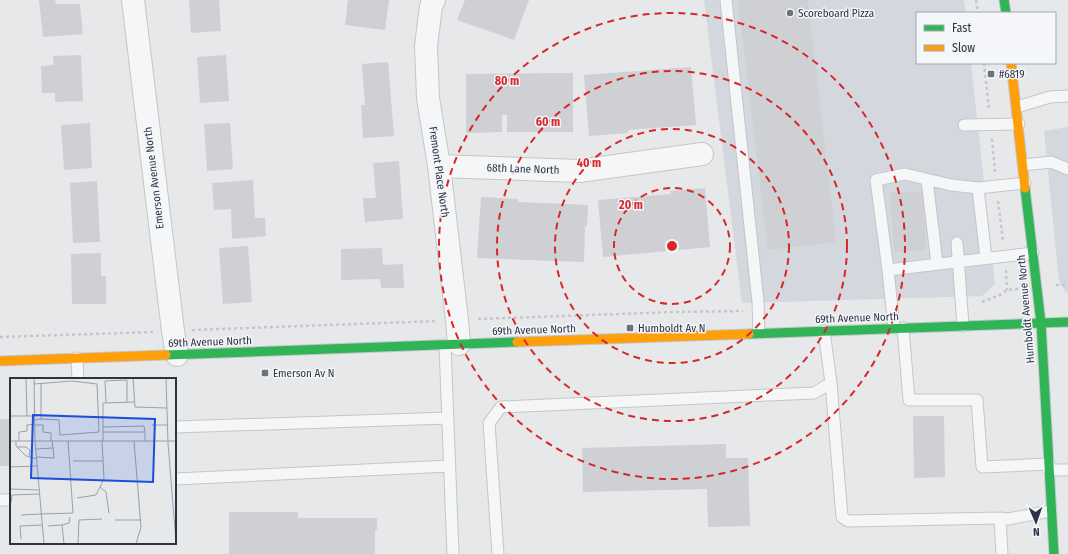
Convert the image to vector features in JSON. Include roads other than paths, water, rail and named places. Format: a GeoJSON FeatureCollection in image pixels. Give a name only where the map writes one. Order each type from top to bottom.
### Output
{"type":"FeatureCollection","features":[{"type":"Feature","properties":{"kind":"street","name":"Emerson Avenue North"},"geometry":{"type":"LineString","coordinates":[[133,0],[177,355]]}},
{"type":"Feature","properties":{"kind":"street","name":"Fremont Place North"},"geometry":{"type":"LineString","coordinates":[[434,0],[426,46],[428,98],[439,166],[457,320],[452,345]]}},
{"type":"Feature","properties":{"kind":"street"},"geometry":{"type":"LineString","coordinates":[[1004,0],[1006,12]]}},
{"type":"Feature","properties":{"kind":"street","name":"Humboldt Avenue North"},"geometry":{"type":"LineString","coordinates":[[1012,64],[1041,323],[1051,510],[1056,548]]}},
{"type":"Feature","properties":{"kind":"street","name":"68th Lane North"},"geometry":{"type":"LineString","coordinates":[[439,166],[578,171],[702,154]]}},
{"type":"Feature","properties":{"kind":"street","name":"69th Avenue North"},"geometry":{"type":"LineString","coordinates":[[0,362],[1068,322]]}},
{"type":"Feature","properties":{"kind":"lane"},"geometry":{"type":"LineString","coordinates":[[726,0],[736,81],[758,311],[758,333]]}},
{"type":"Feature","properties":{"kind":"lane"},"geometry":{"type":"LineString","coordinates":[[1017,107],[1050,98],[1068,96]]}},
{"type":"Feature","properties":{"kind":"lane"},"geometry":{"type":"LineString","coordinates":[[964,125],[1019,124]]}},
{"type":"Feature","properties":{"kind":"lane"},"geometry":{"type":"LineString","coordinates":[[1023,165],[1050,162],[1068,169]]}},
{"type":"Feature","properties":{"kind":"lane"},"geometry":{"type":"LineString","coordinates":[[1025,183],[952,190],[927,180],[905,174],[876,180],[888,270],[909,400],[977,400],[982,467],[1049,467],[1068,470]]}},
{"type":"Feature","properties":{"kind":"lane"},"geometry":{"type":"LineString","coordinates":[[927,180],[937,264]]}},
{"type":"Feature","properties":{"kind":"lane"},"geometry":{"type":"LineString","coordinates":[[978,188],[986,258]]}},
{"type":"Feature","properties":{"kind":"lane"},"geometry":{"type":"LineString","coordinates":[[957,243],[962,303],[962,326]]}},
{"type":"Feature","properties":{"kind":"lane"},"geometry":{"type":"LineString","coordinates":[[888,270],[1033,253]]}},
{"type":"Feature","properties":{"kind":"lane"},"geometry":{"type":"LineString","coordinates":[[824,331],[831,383],[842,518],[848,522],[1008,519],[1051,510]]}},
{"type":"Feature","properties":{"kind":"lane"},"geometry":{"type":"LineString","coordinates":[[452,345],[448,418],[453,554]]}},
{"type":"Feature","properties":{"kind":"lane"},"geometry":{"type":"LineString","coordinates":[[77,358],[78,378]]}},
{"type":"Feature","properties":{"kind":"lane"},"geometry":{"type":"LineString","coordinates":[[498,554],[489,422],[501,407],[814,393],[831,383]]}},
{"type":"Feature","properties":{"kind":"lane"},"geometry":{"type":"LineString","coordinates":[[176,427],[448,418]]}},
{"type":"Feature","properties":{"kind":"lane"},"geometry":{"type":"LineString","coordinates":[[176,479],[449,466]]}},
{"type":"Feature","properties":{"kind":"lane"},"geometry":{"type":"LineString","coordinates":[[1000,518],[1002,554]]}},
{"type":"Feature","properties":{"kind":"place","name":"Scoreboard Pizza"},"geometry":{"type":"Point","coordinates":[790,13]}},
{"type":"Feature","properties":{"kind":"place","name":"#6819"},"geometry":{"type":"Point","coordinates":[991,74]}},
{"type":"Feature","properties":{"kind":"place","name":"Humboldt Av N"},"geometry":{"type":"Point","coordinates":[630,328]}},
{"type":"Feature","properties":{"kind":"place","name":"Emerson Av N"},"geometry":{"type":"Point","coordinates":[265,373]}}]}
